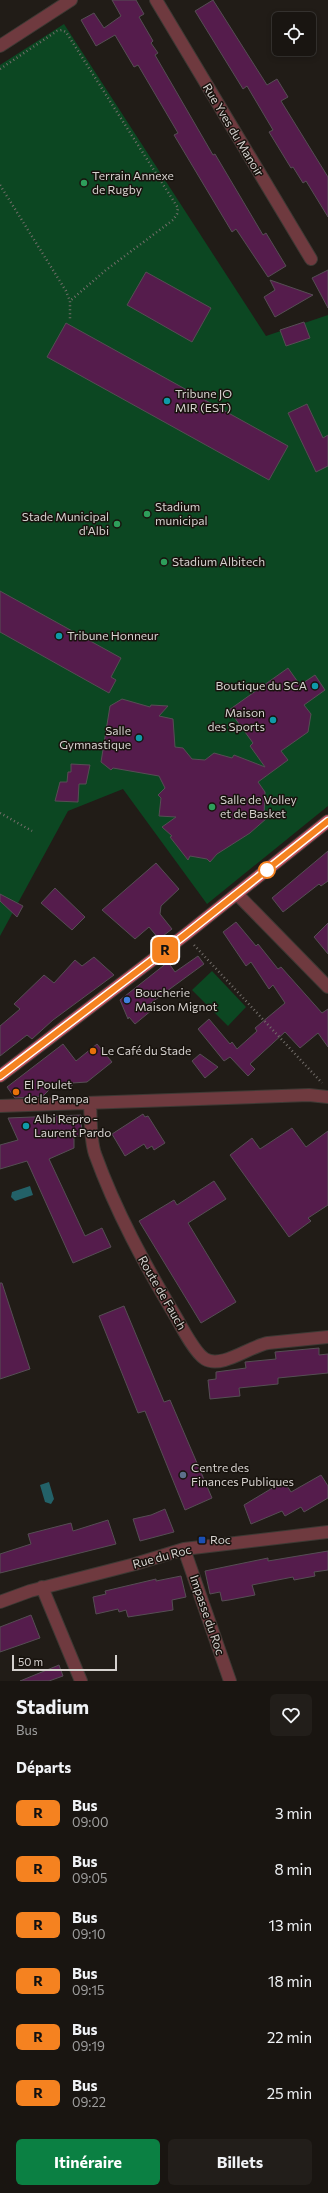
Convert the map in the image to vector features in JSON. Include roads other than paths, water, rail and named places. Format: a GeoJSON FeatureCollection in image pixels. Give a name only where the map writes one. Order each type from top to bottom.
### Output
{"type":"FeatureCollection","features":[{"type":"Feature","properties":{"kind":"main road"},"geometry":{"type":"LineString","coordinates":[[0,1076],[185,935],[328,821]]}},
{"type":"Feature","properties":{"kind":"street"},"geometry":{"type":"LineString","coordinates":[[0,46],[71,0]]}},
{"type":"Feature","properties":{"kind":"street","name":"Rue Yves du Manoir"},"geometry":{"type":"LineString","coordinates":[[156,0],[311,259]]}},
{"type":"Feature","properties":{"kind":"street"},"geometry":{"type":"LineString","coordinates":[[237,894],[328,987]]}},
{"type":"Feature","properties":{"kind":"street"},"geometry":{"type":"LineString","coordinates":[[0,1106],[309,1095],[328,1097]]}},
{"type":"Feature","properties":{"kind":"street","name":"Route de Fauch"},"geometry":{"type":"LineString","coordinates":[[90,1103],[94,1152],[136,1248],[182,1328],[205,1359],[214,1362],[225,1360],[259,1344],[328,1337]]}},
{"type":"Feature","properties":{"kind":"street","name":"Rue du Roc"},"geometry":{"type":"LineString","coordinates":[[0,1602],[42,1587],[136,1564],[184,1549],[328,1532]]}},
{"type":"Feature","properties":{"kind":"street","name":"Impasse du Roc"},"geometry":{"type":"LineString","coordinates":[[184,1549],[230,1681]]}},
{"type":"Feature","properties":{"kind":"street"},"geometry":{"type":"LineString","coordinates":[[42,1587],[81,1681]]}},
{"type":"Feature","properties":{"kind":"water"},"geometry":{"type":"Polygon","coordinates":[[[30,1186],[33,1195],[15,1201],[11,1197],[12,1192],[30,1186]]]}},
{"type":"Feature","properties":{"kind":"water"},"geometry":{"type":"Polygon","coordinates":[[[49,1482],[54,1499],[51,1504],[45,1502],[40,1485],[49,1482]]]}},
{"type":"Feature","properties":{"kind":"place","name":"Terrain Annexe de Rugby"},"geometry":{"type":"Point","coordinates":[84,183]}},
{"type":"Feature","properties":{"kind":"place","name":"Tribune JO MIR (EST)"},"geometry":{"type":"Point","coordinates":[167,401]}},
{"type":"Feature","properties":{"kind":"place","name":"Stadium municipal"},"geometry":{"type":"Point","coordinates":[147,514]}},
{"type":"Feature","properties":{"kind":"place","name":"Stade Municipal d'Albi"},"geometry":{"type":"Point","coordinates":[117,524]}},
{"type":"Feature","properties":{"kind":"place","name":"Stadium Albitech"},"geometry":{"type":"Point","coordinates":[164,562]}},
{"type":"Feature","properties":{"kind":"place","name":"Tribune Honneur"},"geometry":{"type":"Point","coordinates":[59,636]}},
{"type":"Feature","properties":{"kind":"place","name":"Boutique du SCA"},"geometry":{"type":"Point","coordinates":[315,686]}},
{"type":"Feature","properties":{"kind":"place","name":"Maison des Sports"},"geometry":{"type":"Point","coordinates":[273,720]}},
{"type":"Feature","properties":{"kind":"place","name":"Salle Gymnastique"},"geometry":{"type":"Point","coordinates":[139,738]}},
{"type":"Feature","properties":{"kind":"place","name":"Salle de Volley et de Basket"},"geometry":{"type":"Point","coordinates":[212,807]}},
{"type":"Feature","properties":{"kind":"place","name":"Boucherie Maison Mignot"},"geometry":{"type":"Point","coordinates":[127,1000]}},
{"type":"Feature","properties":{"kind":"place","name":"Le Café du Stade"},"geometry":{"type":"Point","coordinates":[93,1051]}},
{"type":"Feature","properties":{"kind":"place","name":"El Poulet de la Pampa"},"geometry":{"type":"Point","coordinates":[16,1092]}},
{"type":"Feature","properties":{"kind":"place","name":"Albi Repro - Laurent Pardo"},"geometry":{"type":"Point","coordinates":[26,1126]}},
{"type":"Feature","properties":{"kind":"place","name":"Centre des Finances Publiques"},"geometry":{"type":"Point","coordinates":[183,1475]}},
{"type":"Feature","properties":{"kind":"place","name":"Roc"},"geometry":{"type":"Point","coordinates":[202,1540]}}]}
